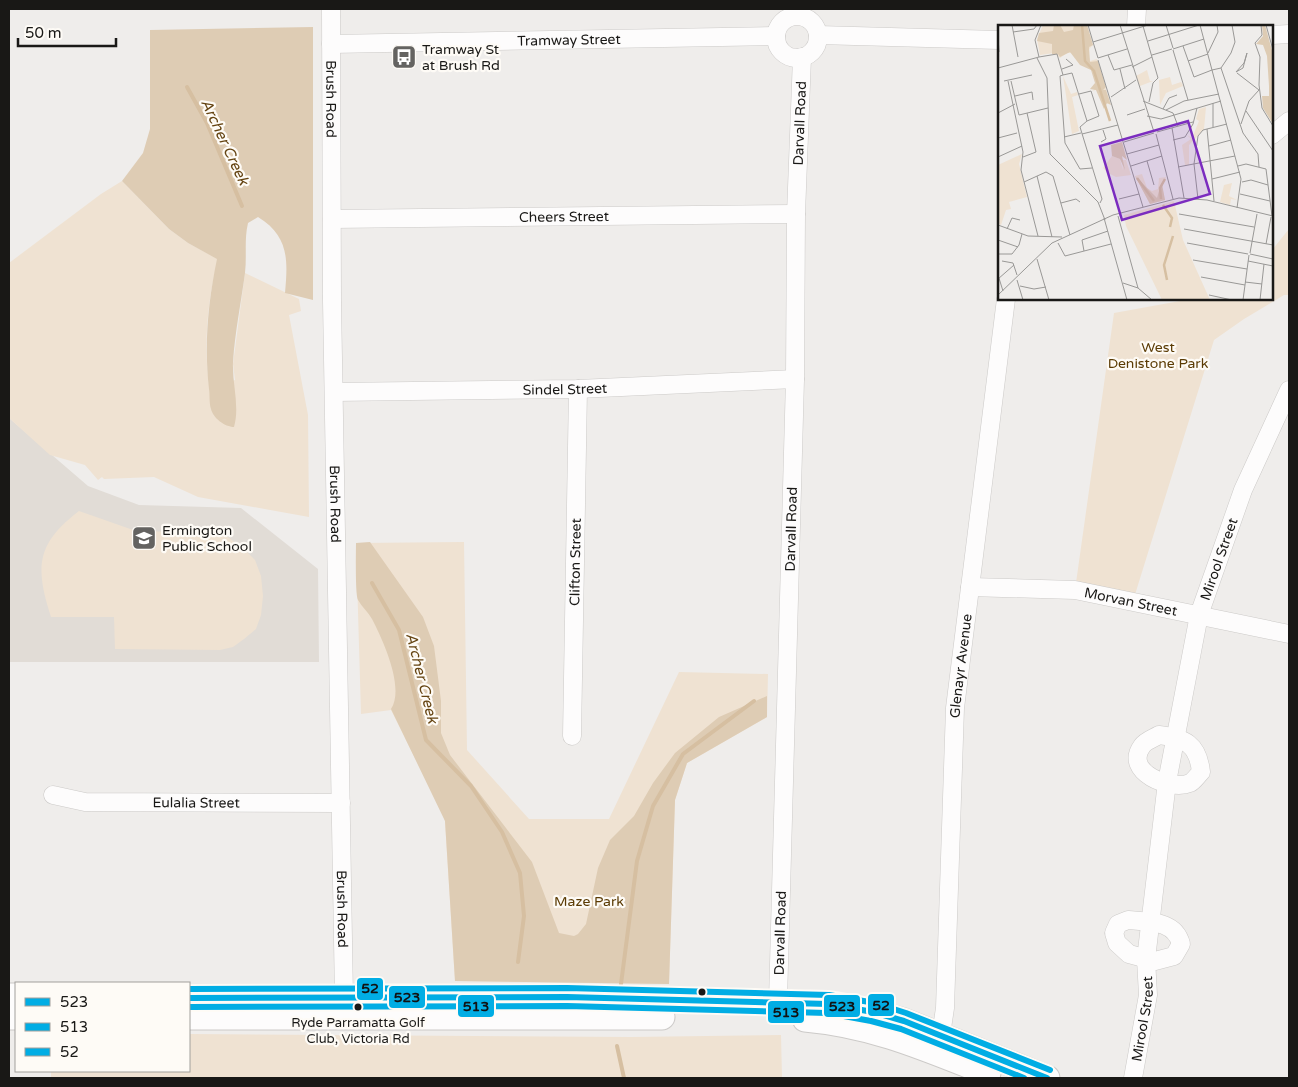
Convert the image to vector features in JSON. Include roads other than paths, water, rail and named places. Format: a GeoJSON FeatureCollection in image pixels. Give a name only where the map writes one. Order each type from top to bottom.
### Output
{"type":"FeatureCollection","features":[{"type":"Feature","properties":{"kind":"highway"},"geometry":{"type":"LineString","coordinates":[[190,998],[567,997],[778,1001],[850,1006],[904,1021],[1048,1078]]}},
{"type":"Feature","properties":{"kind":"highway"},"geometry":{"type":"LineString","coordinates":[[190,1017],[548,1016],[805,1019],[830,1021],[885,1033],[1002,1078]]}},
{"type":"Feature","properties":{"kind":"street","name":"Brush Road"},"geometry":{"type":"LineString","coordinates":[[331,9],[334,392],[344,998]]}},
{"type":"Feature","properties":{"kind":"street"},"geometry":{"type":"LineString","coordinates":[[1136,9],[1136,25]]}},
{"type":"Feature","properties":{"kind":"street"},"geometry":{"type":"LineString","coordinates":[[792,12],[812,21],[818,35],[816,47],[802,57],[795,58],[784,53],[779,48],[776,36],[780,23],[792,12]]}},
{"type":"Feature","properties":{"kind":"street"},"geometry":{"type":"LineString","coordinates":[[1273,35],[1289,34]]}},
{"type":"Feature","properties":{"kind":"street"},"geometry":{"type":"LineString","coordinates":[[818,35],[998,40]]}},
{"type":"Feature","properties":{"kind":"street","name":"Tramway Street"},"geometry":{"type":"LineString","coordinates":[[331,44],[776,36]]}},
{"type":"Feature","properties":{"kind":"street","name":"Darvall Road"},"geometry":{"type":"LineString","coordinates":[[778,1001],[794,379],[796,214],[802,57]]}},
{"type":"Feature","properties":{"kind":"street"},"geometry":{"type":"LineString","coordinates":[[1273,135],[1289,121]]}},
{"type":"Feature","properties":{"kind":"street","name":"Cheers Street"},"geometry":{"type":"LineString","coordinates":[[332,219],[796,214]]}},
{"type":"Feature","properties":{"kind":"street","name":"Glenayr Avenue"},"geometry":{"type":"LineString","coordinates":[[941,1035],[945,1008],[955,708],[1006,300]]}},
{"type":"Feature","properties":{"kind":"street","name":"Sindel Street"},"geometry":{"type":"LineString","coordinates":[[334,392],[578,389],[794,379]]}},
{"type":"Feature","properties":{"kind":"street","name":"Clifton Street"},"geometry":{"type":"LineString","coordinates":[[572,736],[578,389]]}},
{"type":"Feature","properties":{"kind":"street","name":"Mirool Street"},"geometry":{"type":"LineString","coordinates":[[1133,1078],[1148,995],[1146,959],[1152,922],[1167,782],[1199,615],[1243,490],[1289,390]]}},
{"type":"Feature","properties":{"kind":"street","name":"Morvan Street"},"geometry":{"type":"LineString","coordinates":[[970,587],[1075,590],[1289,634]]}},
{"type":"Feature","properties":{"kind":"street"},"geometry":{"type":"LineString","coordinates":[[1159,735],[1175,737],[1192,746],[1199,758],[1201,772],[1192,782],[1181,786],[1167,782],[1152,779],[1140,769],[1138,754],[1143,744],[1159,735]]}},
{"type":"Feature","properties":{"kind":"street","name":"Eulalia Street"},"geometry":{"type":"LineString","coordinates":[[53,795],[85,802],[341,803]]}},
{"type":"Feature","properties":{"kind":"street","name":"Mirool Street"},"geometry":{"type":"LineString","coordinates":[[1128,920],[1152,922],[1169,926],[1178,934],[1181,944],[1174,956],[1160,961],[1146,959],[1128,954],[1117,943],[1114,934],[1118,924],[1128,920]]}},
{"type":"Feature","properties":{"kind":"waterway","name":"Archer Creek"},"geometry":{"type":"LineString","coordinates":[[187,87],[207,123],[242,206]]}},
{"type":"Feature","properties":{"kind":"waterway","name":"Archer Creek"},"geometry":{"type":"LineString","coordinates":[[372,583],[399,630],[426,740],[471,786],[502,832],[520,873],[524,916],[518,962]]}},
{"type":"Feature","properties":{"kind":"waterway","name":"Archer Creek"},"geometry":{"type":"LineString","coordinates":[[621,984],[637,861],[653,806],[683,754],[754,701]]}},
{"type":"Feature","properties":{"kind":"waterway","name":"Archer Creek"},"geometry":{"type":"LineString","coordinates":[[617,1046],[624,1078]]}},
{"type":"Feature","properties":{"kind":"place","name":"Tramway St at Brush Rd"},"geometry":{"type":"Point","coordinates":[404,57]}},
{"type":"Feature","properties":{"kind":"place","name":"Ermington Public School"},"geometry":{"type":"Point","coordinates":[144,538]}},
{"type":"Feature","properties":{"kind":"place","name":"Ryde Parramatta Golf Club, Victoria Rd"},"geometry":{"type":"Point","coordinates":[358,1007]}},
{"type":"Feature","properties":{"kind":"park label","name":"West Denistone Park"},"geometry":{"type":"Point","coordinates":[1158,356]}},
{"type":"Feature","properties":{"kind":"park label","name":"Maze Park"},"geometry":{"type":"Point","coordinates":[589,901]}}]}
